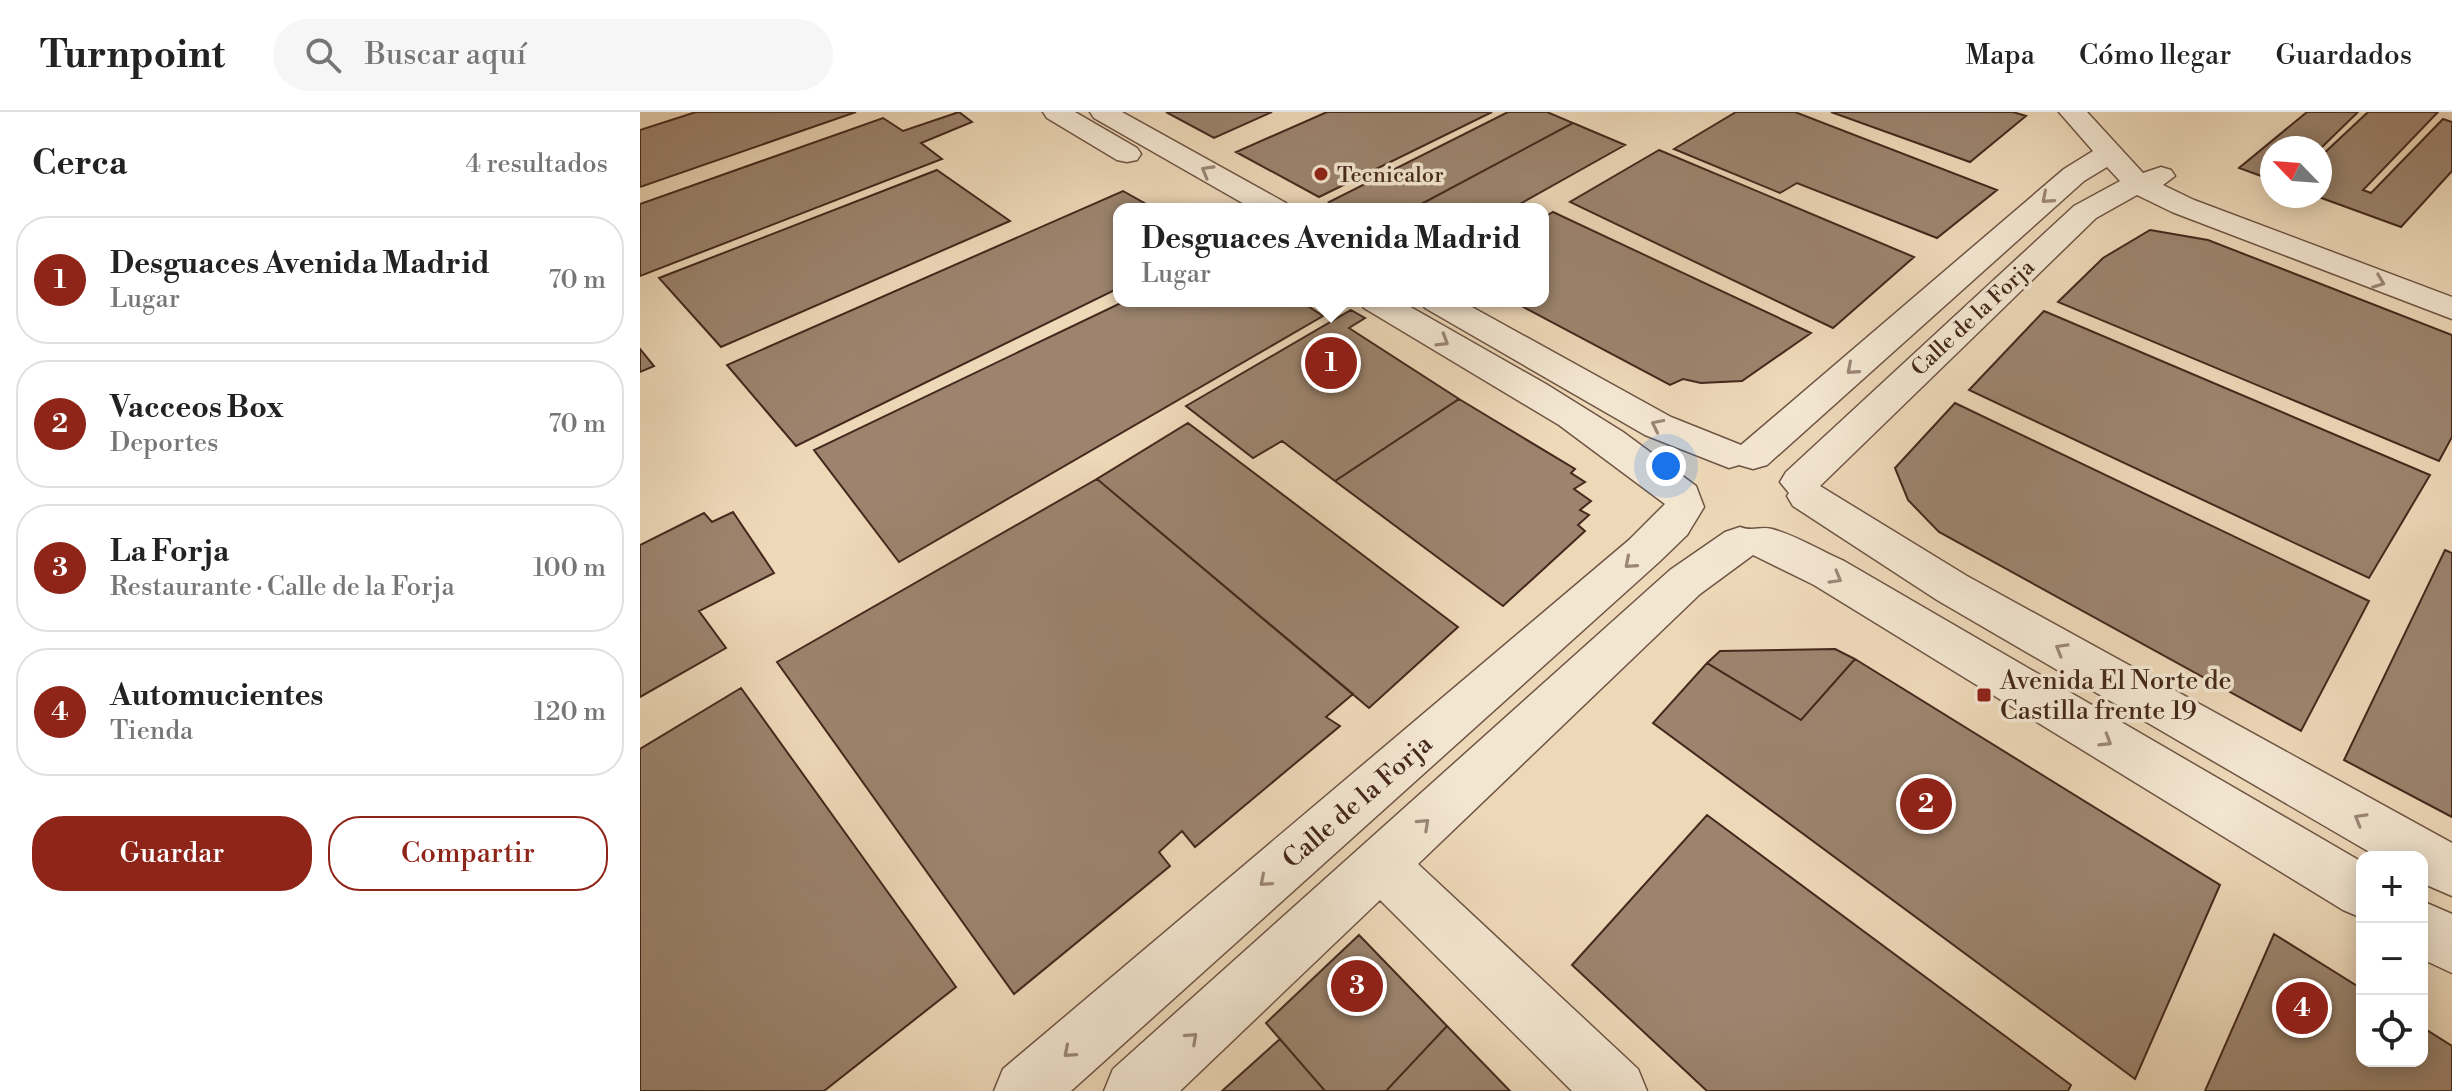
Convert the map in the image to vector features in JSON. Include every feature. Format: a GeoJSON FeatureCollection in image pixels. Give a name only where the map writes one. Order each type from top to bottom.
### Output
{"type":"FeatureCollection","features":[{"type":"Feature","properties":{"kind":"street"},"geometry":{"type":"LineString","coordinates":[[1056,112],[1210,203]]}},
{"type":"Feature","properties":{"kind":"street"},"geometry":{"type":"LineString","coordinates":[[1103,112],[1264,203]]}},
{"type":"Feature","properties":{"kind":"street"},"geometry":{"type":"LineString","coordinates":[[2072,112],[2110,153],[2183,206],[2452,309]]}},
{"type":"Feature","properties":{"kind":"street","name":"Calle de la Forja"},"geometry":{"type":"LineString","coordinates":[[1741,456],[2074,175],[2110,153]]}},
{"type":"Feature","properties":{"kind":"street"},"geometry":{"type":"LineString","coordinates":[[2150,180],[2452,286]]}},
{"type":"Feature","properties":{"kind":"street","name":"Calle de la Forja"},"geometry":{"type":"LineString","coordinates":[[1803,489],[1846,435],[2085,212],[2115,193],[2150,180]]}},
{"type":"Feature","properties":{"kind":"street"},"geometry":{"type":"LineString","coordinates":[[1386,307],[1587,426],[1649,469],[1683,502],[1694,522],[1710,534],[1753,543],[1829,573],[2356,888]]}},
{"type":"Feature","properties":{"kind":"street"},"geometry":{"type":"LineString","coordinates":[[1448,307],[1658,426],[1741,456],[1771,461],[1803,489],[1952,588],[2452,871]]}},
{"type":"Feature","properties":{"kind":"street"},"geometry":{"type":"LineString","coordinates":[[1683,502],[1686,477],[1697,466],[1741,456]]}},
{"type":"Feature","properties":{"kind":"street"},"geometry":{"type":"LineString","coordinates":[[1135,1091],[1685,582],[1753,543],[1790,534],[1802,523],[1808,510],[1803,489]]}},
{"type":"Feature","properties":{"kind":"street","name":"Calle de la Forja"},"geometry":{"type":"LineString","coordinates":[[1025,1091],[1644,551],[1672,524],[1683,502]]}},
{"type":"Feature","properties":{"kind":"street"},"geometry":{"type":"LineString","coordinates":[[1380,864],[1616,1091]]}},
{"type":"Feature","properties":{"kind":"street"},"geometry":{"type":"LineString","coordinates":[[2428,931],[2452,945]]}},
{"type":"Feature","properties":{"kind":"building"},"geometry":{"type":"Polygon","coordinates":[[[696,112],[856,112],[640,187],[640,130],[696,112]]]}},
{"type":"Feature","properties":{"kind":"building"},"geometry":{"type":"Polygon","coordinates":[[[959,112],[972,122],[921,143],[942,159],[640,276],[640,204],[883,118],[903,131],[959,112]]]}},
{"type":"Feature","properties":{"kind":"building"},"geometry":{"type":"Polygon","coordinates":[[[1166,112],[1272,112],[1214,138],[1166,112]]]}},
{"type":"Feature","properties":{"kind":"building","name":"Tecnicalor"},"geometry":{"type":"Polygon","coordinates":[[[1327,112],[1492,112],[1319,197],[1236,152],[1327,112]]]}},
{"type":"Feature","properties":{"kind":"building"},"geometry":{"type":"Polygon","coordinates":[[[1508,112],[1547,112],[1573,123],[1423,203],[1329,202],[1508,112]]]}},
{"type":"Feature","properties":{"kind":"building"},"geometry":{"type":"Polygon","coordinates":[[[1736,112],[1795,112],[1997,190],[1937,238],[1797,183],[1780,193],[1674,149],[1736,112]]]}},
{"type":"Feature","properties":{"kind":"building"},"geometry":{"type":"Polygon","coordinates":[[[1831,112],[2013,112],[2026,116],[1970,162],[1831,112]]]}},
{"type":"Feature","properties":{"kind":"building"},"geometry":{"type":"Polygon","coordinates":[[[2307,112],[2358,112],[2332,137],[2278,136],[2307,112]]]}},
{"type":"Feature","properties":{"kind":"building"},"geometry":{"type":"Polygon","coordinates":[[[2368,112],[2438,112],[2363,190],[2371,193],[2443,119],[2452,122],[2452,171],[2401,227],[2332,202],[2332,146],[2368,112]]]}},
{"type":"Feature","properties":{"kind":"building"},"geometry":{"type":"Polygon","coordinates":[[[1573,123],[1625,145],[1522,203],[1423,203],[1573,123]]]}},
{"type":"Feature","properties":{"kind":"building"},"geometry":{"type":"Polygon","coordinates":[[[1659,150],[1914,257],[1833,328],[1570,202],[1659,150]]]}},
{"type":"Feature","properties":{"kind":"building"},"geometry":{"type":"Polygon","coordinates":[[[2260,151],[2260,176],[2239,168],[2260,151]]]}},
{"type":"Feature","properties":{"kind":"building"},"geometry":{"type":"Polygon","coordinates":[[[937,170],[1010,221],[721,347],[659,278],[937,170]]]}},
{"type":"Feature","properties":{"kind":"building"},"geometry":{"type":"Polygon","coordinates":[[[1123,191],[1144,203],[1113,203],[1113,291],[796,446],[727,365],[1123,191]]]}},
{"type":"Feature","properties":{"kind":"building"},"geometry":{"type":"Polygon","coordinates":[[[1553,212],[1811,333],[1742,381],[1701,383],[1683,379],[1670,385],[1523,307],[1549,307],[1549,214],[1553,212]]]}},
{"type":"Feature","properties":{"kind":"building"},"geometry":{"type":"Polygon","coordinates":[[[2150,230],[2208,240],[2452,335],[2452,437],[2439,461],[2058,302],[2103,258],[2150,230]]]}},
{"type":"Feature","properties":{"kind":"building"},"geometry":{"type":"Polygon","coordinates":[[[1113,307],[1309,307],[1323,316],[899,562],[814,450],[1113,307]]]}},
{"type":"Feature","properties":{"kind":"building"},"geometry":{"type":"Polygon","coordinates":[[[1351,310],[1365,318],[1349,328],[1459,399],[1335,481],[1282,441],[1253,458],[1186,406],[1351,310]]]}},
{"type":"Feature","properties":{"kind":"building"},"geometry":{"type":"Polygon","coordinates":[[[2044,311],[2430,475],[2369,578],[1969,390],[2044,311]]]}},
{"type":"Feature","properties":{"kind":"building"},"geometry":{"type":"Polygon","coordinates":[[[640,349],[654,366],[640,372],[640,349]]]}},
{"type":"Feature","properties":{"kind":"building"},"geometry":{"type":"Polygon","coordinates":[[[1459,399],[1575,469],[1571,473],[1585,482],[1574,489],[1591,501],[1580,510],[1589,515],[1578,525],[1585,531],[1503,606],[1335,481],[1459,399]]]}},
{"type":"Feature","properties":{"kind":"building"},"geometry":{"type":"Polygon","coordinates":[[[1955,403],[2369,601],[2301,731],[1939,532],[1908,500],[1895,468],[1955,403]]]}},
{"type":"Feature","properties":{"kind":"building"},"geometry":{"type":"Polygon","coordinates":[[[1188,423],[1458,627],[1369,708],[1097,479],[1188,423]]]}},
{"type":"Feature","properties":{"kind":"building"},"geometry":{"type":"Polygon","coordinates":[[[1097,479],[1353,694],[1326,717],[1340,726],[1195,847],[1182,831],[1159,852],[1170,866],[1014,994],[777,662],[1097,479]]]}},
{"type":"Feature","properties":{"kind":"building"},"geometry":{"type":"Polygon","coordinates":[[[733,512],[774,573],[699,611],[726,648],[640,697],[640,545],[704,513],[712,522],[733,512]]]}},
{"type":"Feature","properties":{"kind":"building"},"geometry":{"type":"Polygon","coordinates":[[[2445,550],[2452,553],[2452,817],[2344,760],[2445,550]]]}},
{"type":"Feature","properties":{"kind":"building"},"geometry":{"type":"Polygon","coordinates":[[[1835,649],[1855,659],[1801,720],[1707,663],[1720,651],[1835,649]]]}},
{"type":"Feature","properties":{"kind":"building"},"geometry":{"type":"Polygon","coordinates":[[[1855,659],[2220,885],[2135,1079],[1653,723],[1707,663],[1801,720],[1855,659]]]}},
{"type":"Feature","properties":{"kind":"building"},"geometry":{"type":"Polygon","coordinates":[[[741,688],[956,987],[824,1091],[640,1091],[640,749],[741,688]]]}},
{"type":"Feature","properties":{"kind":"building"},"geometry":{"type":"Polygon","coordinates":[[[1707,815],[2071,1085],[2068,1091],[1707,1091],[1572,965],[1707,815]]]}},
{"type":"Feature","properties":{"kind":"building"},"geometry":{"type":"Polygon","coordinates":[[[2274,934],[2356,985],[2356,1067],[2428,1067],[2428,1031],[2452,1046],[2452,1091],[2205,1091],[2274,934]]]}},
{"type":"Feature","properties":{"kind":"building"},"geometry":{"type":"Polygon","coordinates":[[[1359,935],[1447,1026],[1386,1091],[1325,1091],[1266,1023],[1359,935]]]}},
{"type":"Feature","properties":{"kind":"building"},"geometry":{"type":"Polygon","coordinates":[[[1447,1026],[1510,1091],[1386,1091],[1447,1026]]]}},
{"type":"Feature","properties":{"kind":"building"},"geometry":{"type":"Polygon","coordinates":[[[1280,1039],[1325,1091],[1222,1091],[1280,1039]]]}},
{"type":"Feature","properties":{"kind":"place","name":"Tecnicalor"},"geometry":{"type":"Point","coordinates":[1321,174]}},
{"type":"Feature","properties":{"kind":"place","name":"Desguaces Avenida Madrid"},"geometry":{"type":"Point","coordinates":[1331,363]}},
{"type":"Feature","properties":{"kind":"place","name":"Avenida El Norte de Castilla frente 19"},"geometry":{"type":"Point","coordinates":[1984,695]}},
{"type":"Feature","properties":{"kind":"place","name":"Vacceos Box"},"geometry":{"type":"Point","coordinates":[1926,804]}},
{"type":"Feature","properties":{"kind":"place","name":"La Forja"},"geometry":{"type":"Point","coordinates":[1357,986]}},
{"type":"Feature","properties":{"kind":"place","name":"Automucientes"},"geometry":{"type":"Point","coordinates":[2302,1008]}}]}
